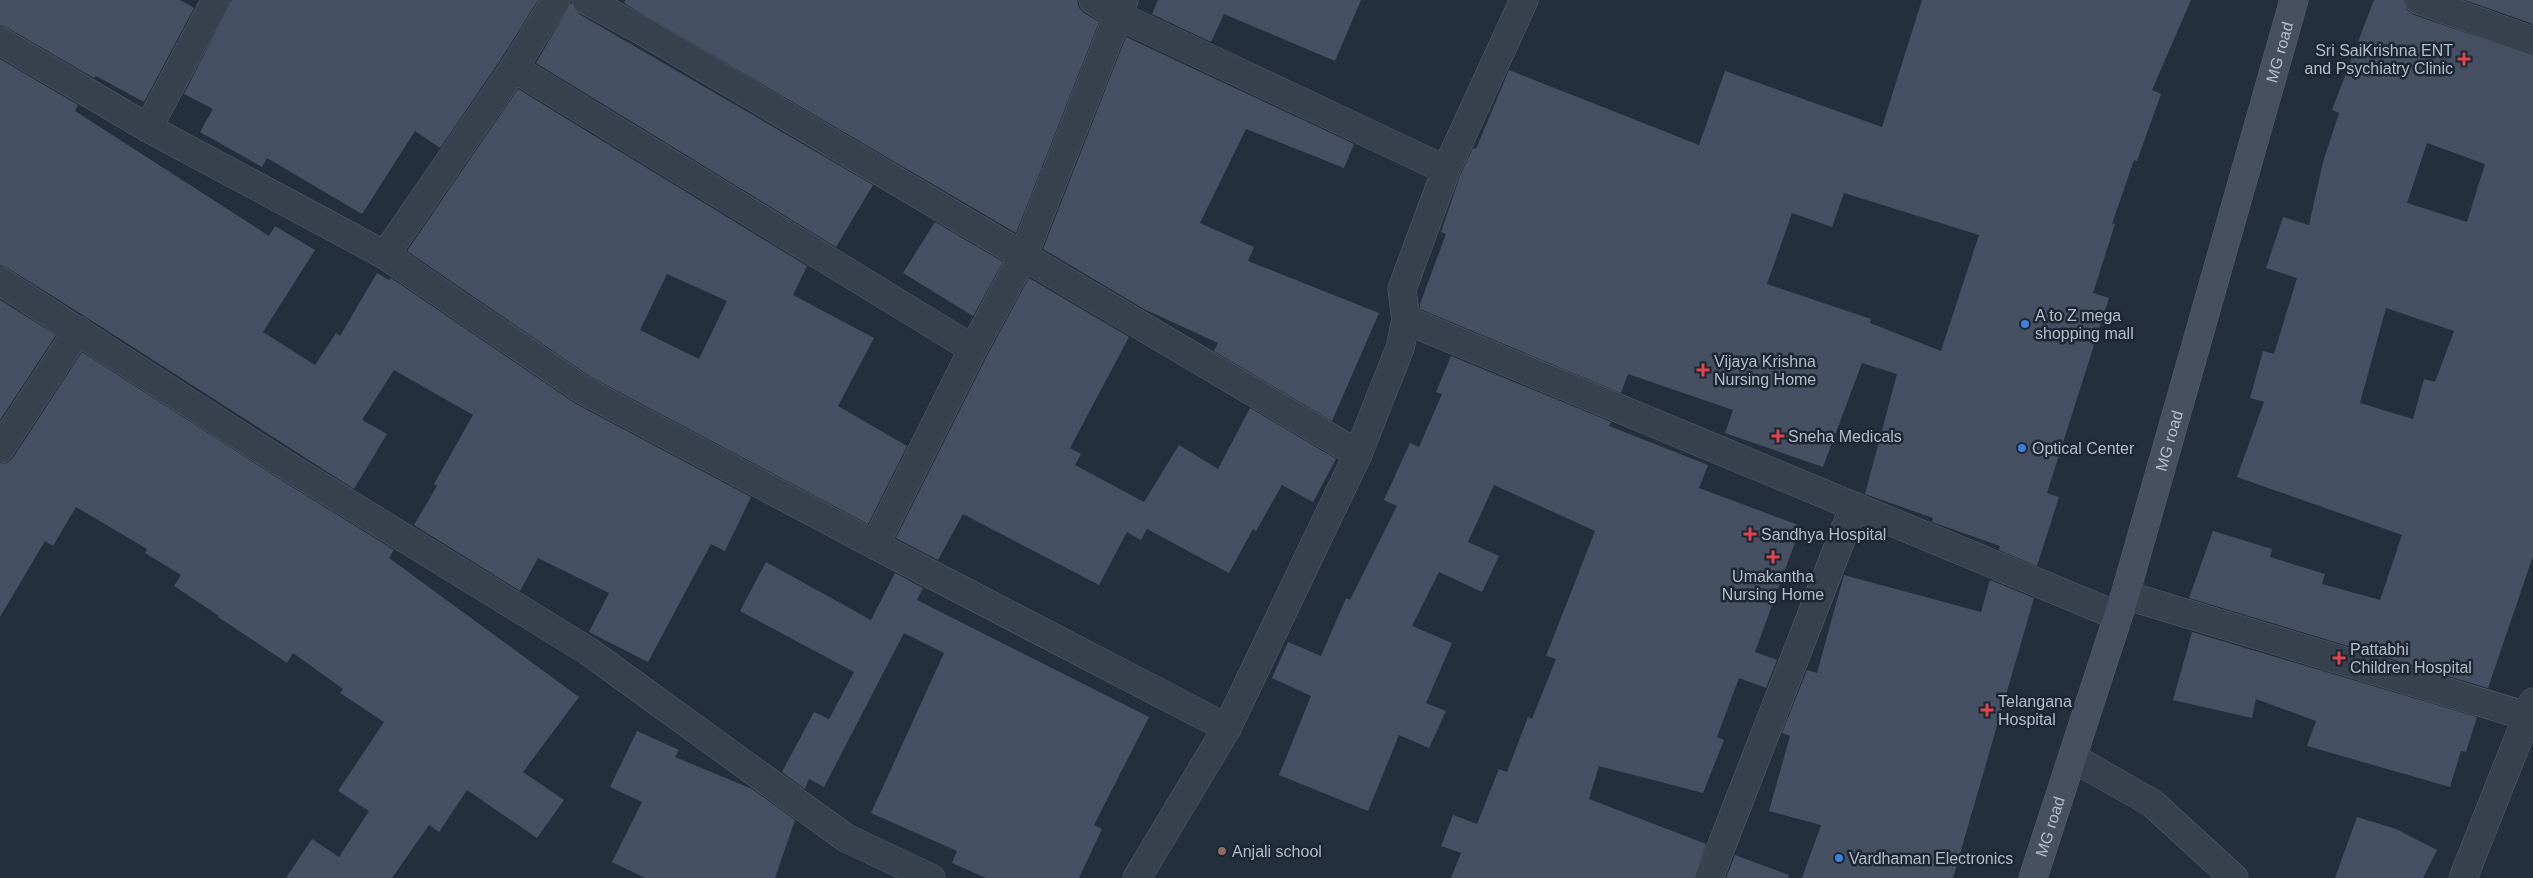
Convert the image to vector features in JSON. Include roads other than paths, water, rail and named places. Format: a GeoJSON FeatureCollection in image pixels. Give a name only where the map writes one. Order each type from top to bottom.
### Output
{"type":"FeatureCollection","features":[{"type":"Feature","properties":{"kind":"main road","name":"MG road"},"geometry":{"type":"LineString","coordinates":[[2033,878],[2121,606],[2294,0]]}},
{"type":"Feature","properties":{"kind":"street"},"geometry":{"type":"LineString","coordinates":[[148,128],[216,0]]}},
{"type":"Feature","properties":{"kind":"street"},"geometry":{"type":"LineString","coordinates":[[384,255],[514,68],[556,0]]}},
{"type":"Feature","properties":{"kind":"street"},"geometry":{"type":"LineString","coordinates":[[586,0],[641,30],[1358,454]]}},
{"type":"Feature","properties":{"kind":"street"},"geometry":{"type":"LineString","coordinates":[[1093,0],[1120,7],[1446,170]]}},
{"type":"Feature","properties":{"kind":"street"},"geometry":{"type":"LineString","coordinates":[[1137,878],[1227,728],[1358,454],[1400,348],[1406,320],[1402,289],[1446,170],[1524,0]]}},
{"type":"Feature","properties":{"kind":"street"},"geometry":{"type":"LineString","coordinates":[[2419,0],[2533,41]]}},
{"type":"Feature","properties":{"kind":"street"},"geometry":{"type":"LineString","coordinates":[[875,545],[973,348],[1023,257],[1120,7]]}},
{"type":"Feature","properties":{"kind":"street"},"geometry":{"type":"LineString","coordinates":[[0,41],[148,128],[384,255],[583,390],[875,545],[1227,728]]}},
{"type":"Feature","properties":{"kind":"street"},"geometry":{"type":"LineString","coordinates":[[514,68],[973,348]]}},
{"type":"Feature","properties":{"kind":"street"},"geometry":{"type":"LineString","coordinates":[[0,281],[284,464],[588,651],[846,838],[931,878]]}},
{"type":"Feature","properties":{"kind":"street"},"geometry":{"type":"LineString","coordinates":[[1406,320],[1854,506],[2121,606],[2531,712],[2463,878]]}},
{"type":"Feature","properties":{"kind":"street"},"geometry":{"type":"LineString","coordinates":[[0,449],[78,330]]}},
{"type":"Feature","properties":{"kind":"street"},"geometry":{"type":"LineString","coordinates":[[1709,878],[1854,506]]}},
{"type":"Feature","properties":{"kind":"street"},"geometry":{"type":"LineString","coordinates":[[2073,758],[2152,803],[2234,878]]}},
{"type":"Feature","properties":{"kind":"place","name":"Sri SaiKrishna ENT and Psychiatry Clinic"},"geometry":{"type":"Point","coordinates":[2464,59]}},
{"type":"Feature","properties":{"kind":"place","name":"A to Z mega shopping mall"},"geometry":{"type":"Point","coordinates":[2025,324]}},
{"type":"Feature","properties":{"kind":"place","name":"Vijaya Krishna Nursing Home"},"geometry":{"type":"Point","coordinates":[1703,370]}},
{"type":"Feature","properties":{"kind":"place","name":"Sneha Medicals"},"geometry":{"type":"Point","coordinates":[1778,436]}},
{"type":"Feature","properties":{"kind":"place","name":"Optical Center"},"geometry":{"type":"Point","coordinates":[2022,448]}},
{"type":"Feature","properties":{"kind":"place","name":"Sandhya Hospital"},"geometry":{"type":"Point","coordinates":[1750,534]}},
{"type":"Feature","properties":{"kind":"place","name":"Umakantha Nursing Home"},"geometry":{"type":"Point","coordinates":[1773,557]}},
{"type":"Feature","properties":{"kind":"place","name":"Pattabhi Children Hospital"},"geometry":{"type":"Point","coordinates":[2339,658]}},
{"type":"Feature","properties":{"kind":"place","name":"Telangana Hospital"},"geometry":{"type":"Point","coordinates":[1987,710]}},
{"type":"Feature","properties":{"kind":"place","name":"Anjali school"},"geometry":{"type":"Point","coordinates":[1222,851]}},
{"type":"Feature","properties":{"kind":"place","name":"Vardhaman Electronics"},"geometry":{"type":"Point","coordinates":[1839,858]}}]}
